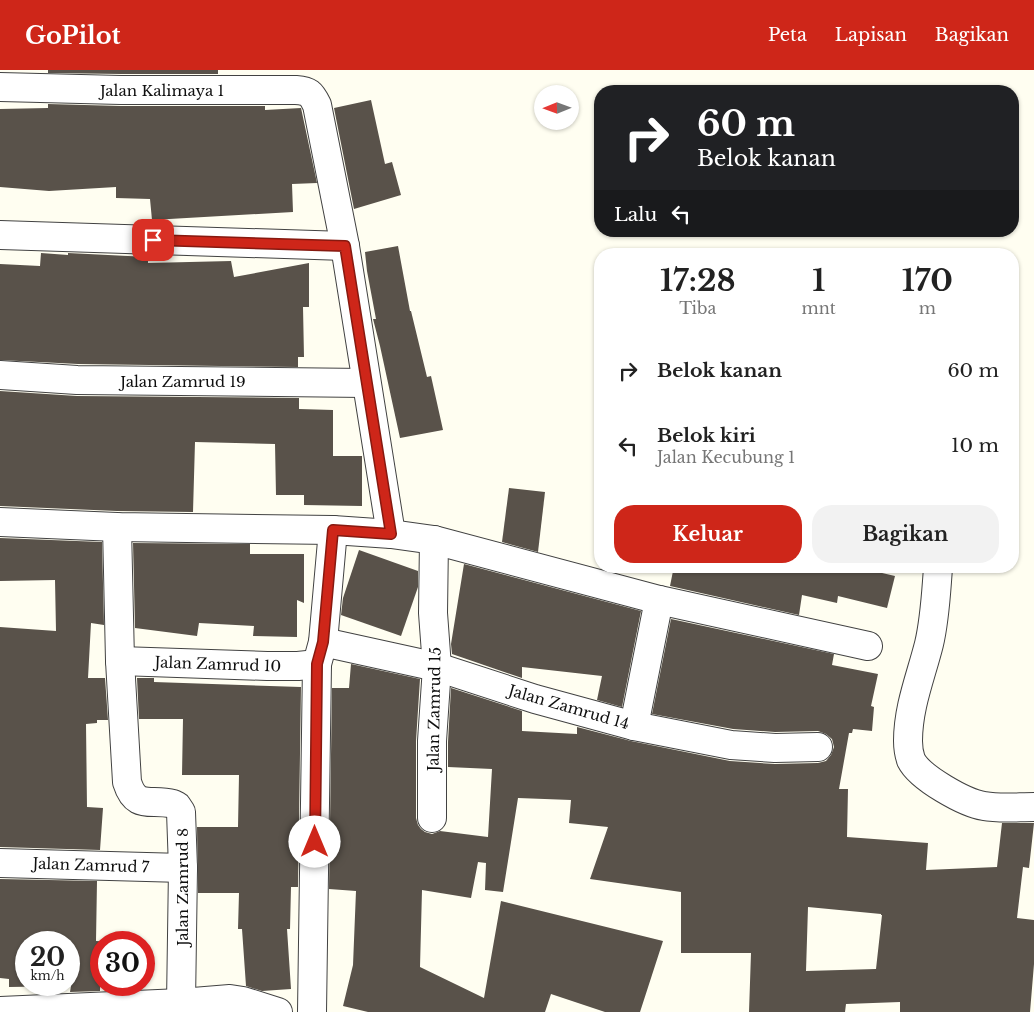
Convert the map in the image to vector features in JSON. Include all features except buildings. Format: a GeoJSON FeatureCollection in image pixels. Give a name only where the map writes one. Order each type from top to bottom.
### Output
{"type":"FeatureCollection","features":[{"type":"Feature","properties":{"kind":"street","name":"Jalan Kalimaya 1"},"geometry":{"type":"LineString","coordinates":[[0,87],[121,80],[303,90],[312,94],[317,105],[345,246]]}},
{"type":"Feature","properties":{"kind":"street"},"geometry":{"type":"LineString","coordinates":[[0,235],[345,246],[391,534]]}},
{"type":"Feature","properties":{"kind":"street","name":"Jalan Zamrud 19"},"geometry":{"type":"LineString","coordinates":[[0,375],[76,380],[366,383]]}},
{"type":"Feature","properties":{"kind":"street"},"geometry":{"type":"LineString","coordinates":[[0,522],[117,527],[333,530],[391,534],[434,540],[659,600],[868,646]]}},
{"type":"Feature","properties":{"kind":"street"},"geometry":{"type":"LineString","coordinates":[[117,527],[120,661]]}},
{"type":"Feature","properties":{"kind":"street"},"geometry":{"type":"LineString","coordinates":[[312,1012],[320,653],[333,530]]}},
{"type":"Feature","properties":{"kind":"street","name":"Jalan Zamrud 15"},"geometry":{"type":"LineString","coordinates":[[432,818],[432,741],[437,667],[433,614],[434,540]]}},
{"type":"Feature","properties":{"kind":"street"},"geometry":{"type":"LineString","coordinates":[[938,573],[930,642],[913,700],[910,720],[908,742],[911,760],[917,769],[940,786],[975,804],[997,807],[1034,807]]}},
{"type":"Feature","properties":{"kind":"street"},"geometry":{"type":"LineString","coordinates":[[634,726],[659,600]]}},
{"type":"Feature","properties":{"kind":"street","name":"Jalan Zamrud 10"},"geometry":{"type":"LineString","coordinates":[[120,661],[298,666],[320,653]]}},
{"type":"Feature","properties":{"kind":"street","name":"Jalan Zamrud 14"},"geometry":{"type":"LineString","coordinates":[[320,653],[437,667],[535,699],[634,726],[731,745],[775,748],[818,747]]}},
{"type":"Feature","properties":{"kind":"street","name":"Jalan Zamrud 8"},"geometry":{"type":"LineString","coordinates":[[120,661],[127,782],[130,792],[133,797],[144,802],[169,803],[177,806],[181,812],[183,868],[181,1003]]}},
{"type":"Feature","properties":{"kind":"street","name":"Jalan Zamrud 7"},"geometry":{"type":"LineString","coordinates":[[0,863],[183,868]]}},
{"type":"Feature","properties":{"kind":"street"},"geometry":{"type":"LineString","coordinates":[[0,1011],[181,1003],[230,998],[278,1012]]}},
{"type":"Feature","properties":{"kind":"route"},"geometry":{"type":"LineString","coordinates":[[153,240],[345,246],[391,534],[333,530],[323,642],[317,664],[315,842]]}}]}
